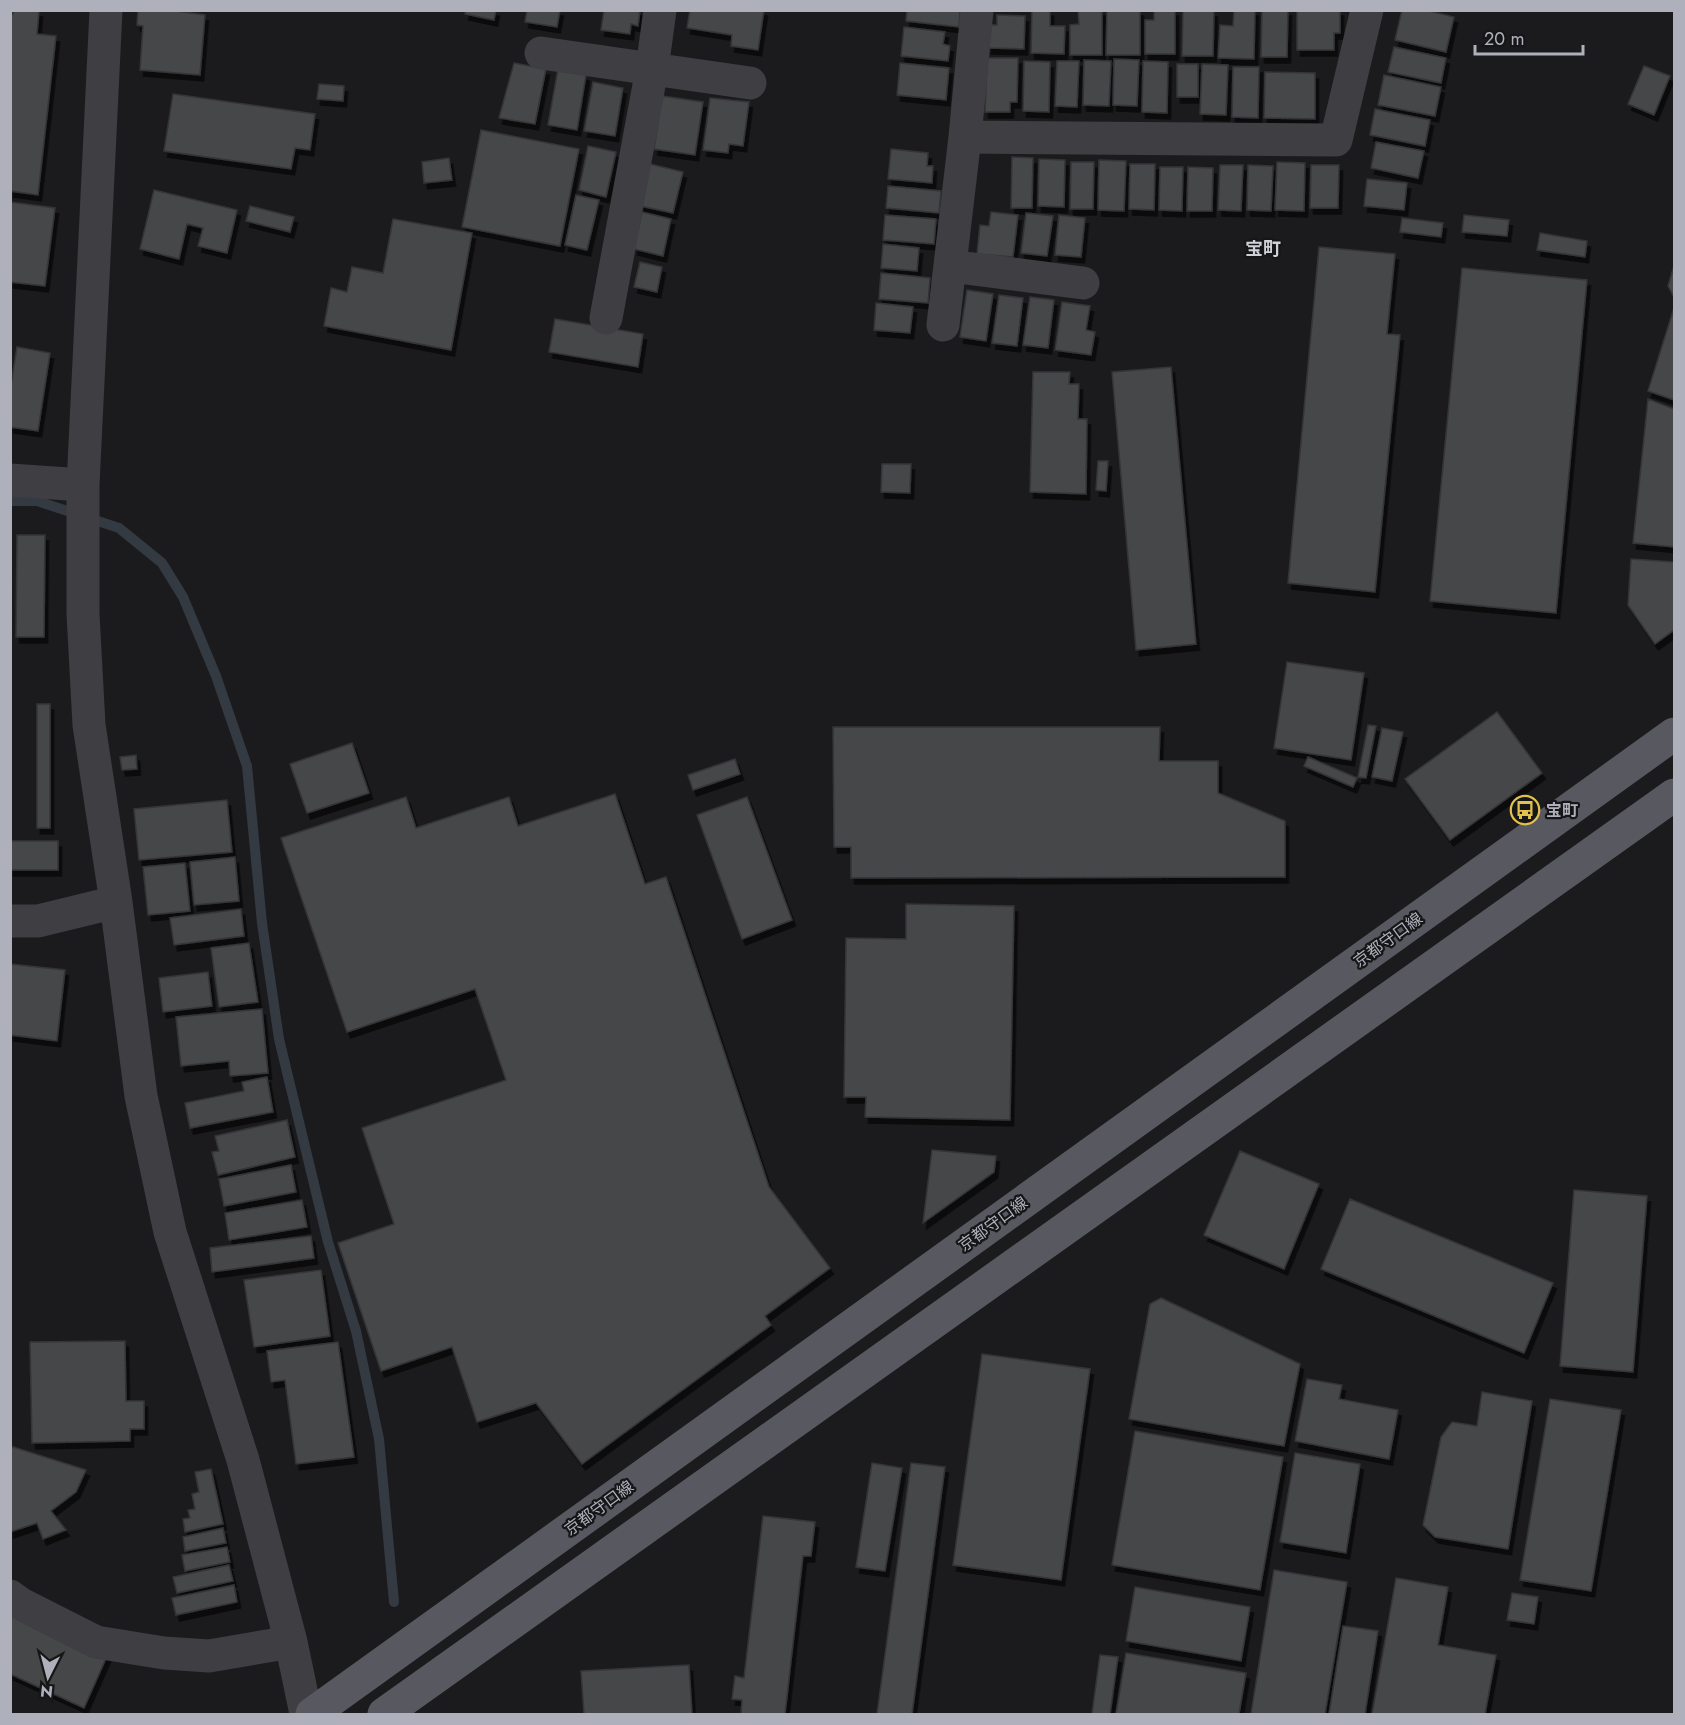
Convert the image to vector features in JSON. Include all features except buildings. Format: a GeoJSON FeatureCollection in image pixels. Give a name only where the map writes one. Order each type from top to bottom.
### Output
{"type":"FeatureCollection","features":[{"type":"Feature","properties":{"kind":"main road","name":"京都守口線"},"geometry":{"type":"LineString","coordinates":[[312,1714],[1674,734]]}},
{"type":"Feature","properties":{"kind":"main road"},"geometry":{"type":"LineString","coordinates":[[384,1714],[415,1704],[1674,795]]}},
{"type":"Feature","properties":{"kind":"street"},"geometry":{"type":"LineString","coordinates":[[105,10],[83,506],[82,614],[89,725],[116,902],[141,1096],[170,1232],[243,1460],[291,1642],[306,1714]]}},
{"type":"Feature","properties":{"kind":"street"},"geometry":{"type":"LineString","coordinates":[[606,318],[652,69],[660,10]]}},
{"type":"Feature","properties":{"kind":"street"},"geometry":{"type":"LineString","coordinates":[[943,325],[977,10]]}},
{"type":"Feature","properties":{"kind":"street"},"geometry":{"type":"LineString","coordinates":[[965,137],[1336,140],[1367,10]]}},
{"type":"Feature","properties":{"kind":"street"},"geometry":{"type":"LineString","coordinates":[[541,53],[750,83]]}},
{"type":"Feature","properties":{"kind":"street"},"geometry":{"type":"LineString","coordinates":[[950,266],[1083,283]]}},
{"type":"Feature","properties":{"kind":"street"},"geometry":{"type":"LineString","coordinates":[[10,480],[83,506]]}},
{"type":"Feature","properties":{"kind":"street"},"geometry":{"type":"LineString","coordinates":[[10,921],[38,921],[116,902]]}},
{"type":"Feature","properties":{"kind":"street"},"geometry":{"type":"LineString","coordinates":[[10,1596],[21,1604],[96,1642],[123,1647],[209,1656],[291,1642]]}},
{"type":"Feature","properties":{"kind":"waterway"},"geometry":{"type":"LineString","coordinates":[[10,501],[37,501],[119,528],[162,563],[183,597],[216,676],[247,766],[262,923],[279,1039],[328,1242],[356,1331],[379,1439],[394,1602]]}},
{"type":"Feature","properties":{"kind":"place","name":"宝町"},"geometry":{"type":"Point","coordinates":[1525,810]}},
{"type":"Feature","properties":{"kind":"district","name":"宝町"},"geometry":{"type":"Point","coordinates":[1263,249]}}]}
